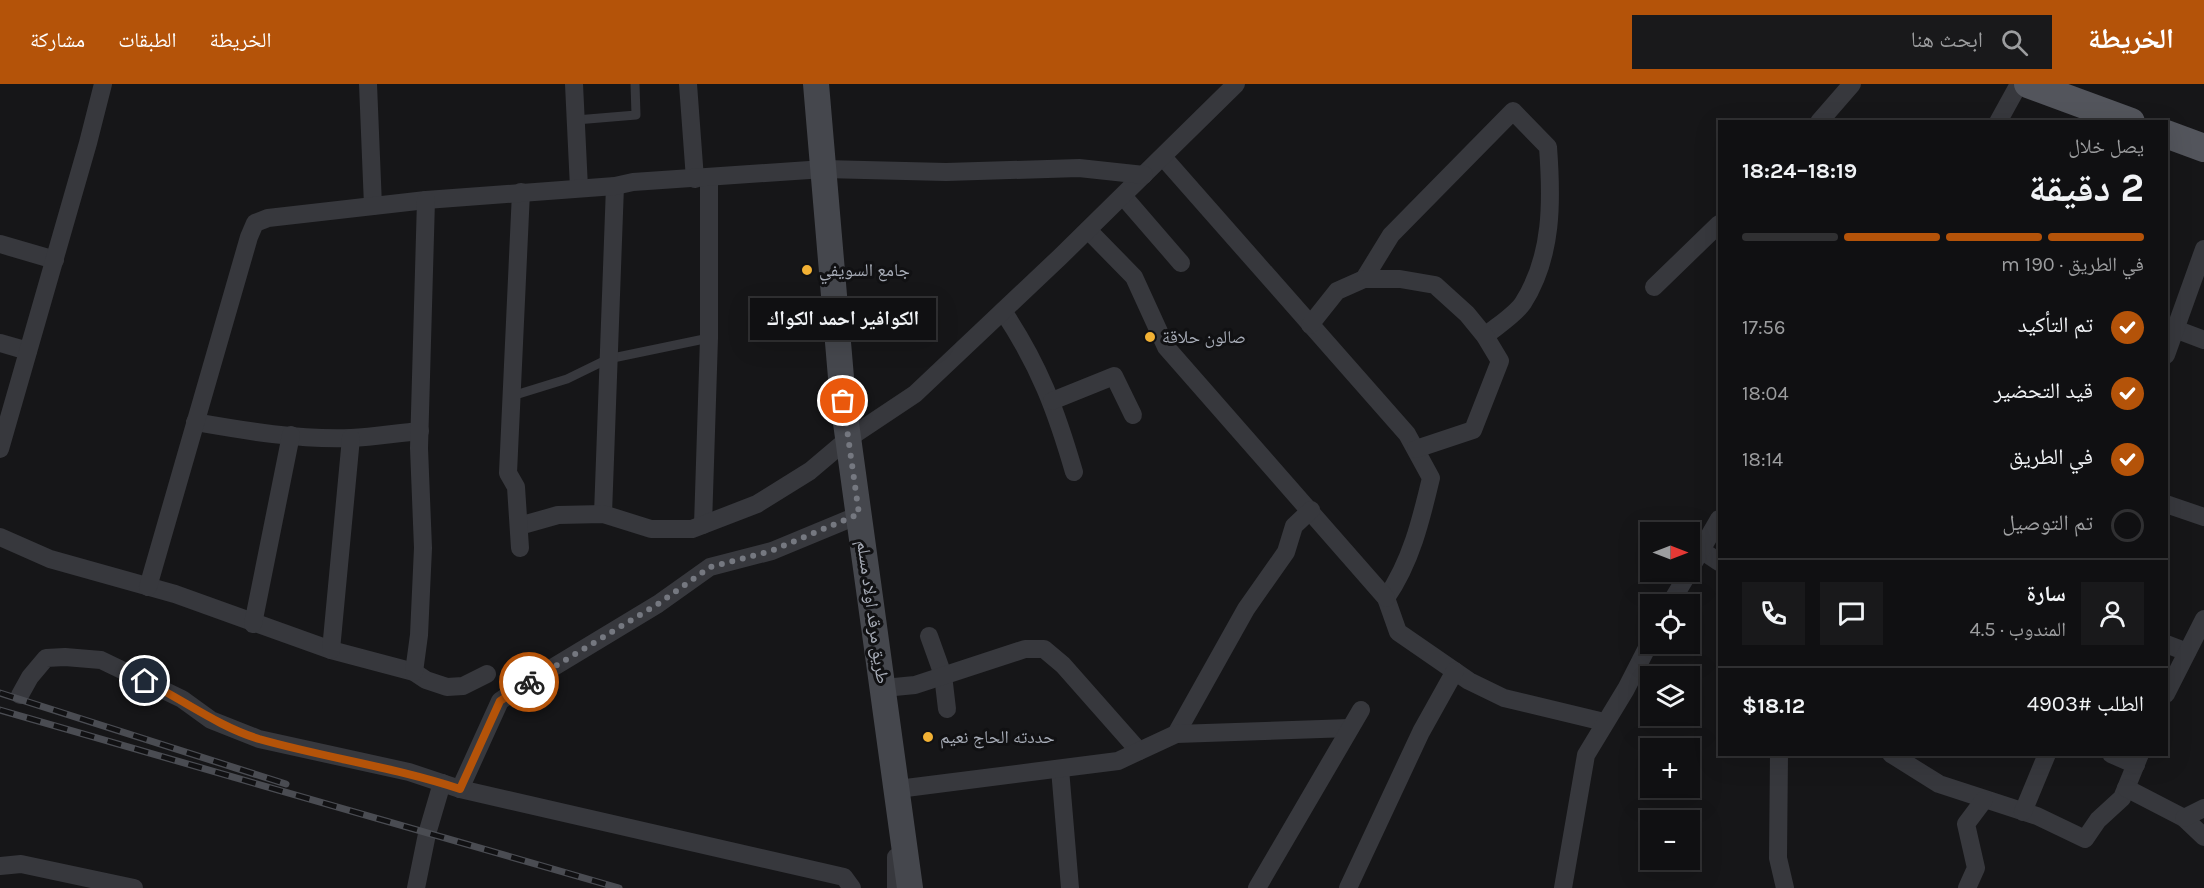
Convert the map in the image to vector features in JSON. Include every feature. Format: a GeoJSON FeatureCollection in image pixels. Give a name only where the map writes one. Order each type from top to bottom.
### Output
{"type":"FeatureCollection","features":[{"type":"Feature","properties":{"kind":"main road"},"geometry":{"type":"LineString","coordinates":[[2028,84],[2126,120]]}},
{"type":"Feature","properties":{"kind":"main road"},"geometry":{"type":"LineString","coordinates":[[2168,136],[2204,148]]}},
{"type":"Feature","properties":{"kind":"street"},"geometry":{"type":"LineString","coordinates":[[0,448],[103,84]]}},
{"type":"Feature","properties":{"kind":"street"},"geometry":{"type":"LineString","coordinates":[[368,84],[373,206]]}},
{"type":"Feature","properties":{"kind":"street"},"geometry":{"type":"LineString","coordinates":[[574,84],[579,188]]}},
{"type":"Feature","properties":{"kind":"street"},"geometry":{"type":"LineString","coordinates":[[688,84],[702,179],[709,338],[703,525]]}},
{"type":"Feature","properties":{"kind":"street","name":"طريق مرقد اولاد مسلم"},"geometry":{"type":"LineString","coordinates":[[816,84],[849,438],[903,825],[905,886]]}},
{"type":"Feature","properties":{"kind":"street"},"geometry":{"type":"LineString","coordinates":[[519,526],[558,515],[603,514],[651,529],[692,529],[757,504],[810,471],[849,438],[915,394],[1088,230],[1236,84]]}},
{"type":"Feature","properties":{"kind":"street"},"geometry":{"type":"LineString","coordinates":[[1821,120],[1852,84]]}},
{"type":"Feature","properties":{"kind":"street"},"geometry":{"type":"LineString","coordinates":[[1999,120],[2019,84]]}},
{"type":"Feature","properties":{"kind":"street"},"geometry":{"type":"LineString","coordinates":[[1364,279],[1391,235],[1513,111],[1548,147],[1552,203],[1541,267],[1522,305],[1485,336]]}},
{"type":"Feature","properties":{"kind":"street"},"geometry":{"type":"LineString","coordinates":[[1163,157],[1407,434],[1431,478],[1422,515],[1402,574],[1386,598]]}},
{"type":"Feature","properties":{"kind":"street"},"geometry":{"type":"LineString","coordinates":[[148,587],[249,237],[255,223],[268,218],[426,200],[615,186],[633,182],[824,169],[946,172],[1079,168],[1144,175]]}},
{"type":"Feature","properties":{"kind":"street"},"geometry":{"type":"LineString","coordinates":[[603,514],[615,186]]}},
{"type":"Feature","properties":{"kind":"street"},"geometry":{"type":"LineString","coordinates":[[520,548],[516,487],[508,473],[521,192]]}},
{"type":"Feature","properties":{"kind":"street"},"geometry":{"type":"LineString","coordinates":[[1123,196],[1181,263]]}},
{"type":"Feature","properties":{"kind":"street"},"geometry":{"type":"LineString","coordinates":[[414,672],[419,636],[423,548],[420,431],[426,200]]}},
{"type":"Feature","properties":{"kind":"street"},"geometry":{"type":"LineString","coordinates":[[1654,287],[1718,225]]}},
{"type":"Feature","properties":{"kind":"street"},"geometry":{"type":"LineString","coordinates":[[1088,230],[1134,277],[1166,347],[1198,387],[1311,510],[1386,598],[1398,632],[1455,671],[1504,698],[1604,722]]}},
{"type":"Feature","properties":{"kind":"street"},"geometry":{"type":"LineString","coordinates":[[0,244],[55,260]]}},
{"type":"Feature","properties":{"kind":"street"},"geometry":{"type":"LineString","coordinates":[[2168,349],[2204,249]]}},
{"type":"Feature","properties":{"kind":"street"},"geometry":{"type":"LineString","coordinates":[[1310,325],[1337,291],[1364,279],[1400,279],[1435,285],[1467,314],[1485,336],[1500,361],[1473,430],[1416,449]]}},
{"type":"Feature","properties":{"kind":"street"},"geometry":{"type":"LineString","coordinates":[[1002,311],[1028,349],[1052,401],[1074,472]]}},
{"type":"Feature","properties":{"kind":"street"},"geometry":{"type":"LineString","coordinates":[[2175,329],[2204,340]]}},
{"type":"Feature","properties":{"kind":"street"},"geometry":{"type":"LineString","coordinates":[[0,343],[28,351]]}},
{"type":"Feature","properties":{"kind":"street"},"geometry":{"type":"LineString","coordinates":[[1052,401],[1114,376],[1132,415]]}},
{"type":"Feature","properties":{"kind":"street"},"geometry":{"type":"LineString","coordinates":[[195,423],[291,435],[351,438],[420,431]]}},
{"type":"Feature","properties":{"kind":"street"},"geometry":{"type":"LineString","coordinates":[[253,624],[291,435]]}},
{"type":"Feature","properties":{"kind":"street"},"geometry":{"type":"LineString","coordinates":[[332,650],[351,438]]}},
{"type":"Feature","properties":{"kind":"street"},"geometry":{"type":"LineString","coordinates":[[2168,505],[2204,516]]}},
{"type":"Feature","properties":{"kind":"street"},"geometry":{"type":"LineString","coordinates":[[1176,734],[1246,609],[1286,552],[1294,526],[1311,510]]}},
{"type":"Feature","properties":{"kind":"street"},"geometry":{"type":"LineString","coordinates":[[460,789],[500,701],[658,604],[710,567],[771,551],[859,514]]}},
{"type":"Feature","properties":{"kind":"street"},"geometry":{"type":"LineString","coordinates":[[1718,521],[1701,550],[1718,561]]}},
{"type":"Feature","properties":{"kind":"street"},"geometry":{"type":"LineString","coordinates":[[0,537],[51,559],[148,587],[332,650],[414,672],[426,680],[447,687],[463,686],[487,674]]}},
{"type":"Feature","properties":{"kind":"street"},"geometry":{"type":"LineString","coordinates":[[2168,690],[2204,619]]}},
{"type":"Feature","properties":{"kind":"street"},"geometry":{"type":"LineString","coordinates":[[929,636],[943,675],[947,709]]}},
{"type":"Feature","properties":{"kind":"street"},"geometry":{"type":"LineString","coordinates":[[2168,645],[2187,652]]}},
{"type":"Feature","properties":{"kind":"street"},"geometry":{"type":"LineString","coordinates":[[884,688],[915,685],[1025,649],[1044,649],[1064,665],[1139,751]]}},
{"type":"Feature","properties":{"kind":"street"},"geometry":{"type":"LineString","coordinates":[[1563,888],[1586,755],[1626,689],[1644,654]]}},
{"type":"Feature","properties":{"kind":"street"},"geometry":{"type":"LineString","coordinates":[[20,695],[30,676],[46,658],[101,660],[182,699],[211,720],[259,739],[409,772],[460,789],[844,877],[852,888]]}},
{"type":"Feature","properties":{"kind":"street"},"geometry":{"type":"LineString","coordinates":[[1348,888],[1421,732],[1455,671]]}},
{"type":"Feature","properties":{"kind":"street"},"geometry":{"type":"LineString","coordinates":[[1257,888],[1361,710]]}},
{"type":"Feature","properties":{"kind":"street"},"geometry":{"type":"LineString","coordinates":[[898,789],[1118,761],[1176,734],[1350,728]]}},
{"type":"Feature","properties":{"kind":"street"},"geometry":{"type":"LineString","coordinates":[[1779,756],[1778,858],[1785,888]]}},
{"type":"Feature","properties":{"kind":"street"},"geometry":{"type":"LineString","coordinates":[[1894,756],[1940,784],[2023,812],[2085,839],[2098,820],[2122,798],[2138,760],[2120,756]]}},
{"type":"Feature","properties":{"kind":"street"},"geometry":{"type":"LineString","coordinates":[[2023,812],[2046,756]]}},
{"type":"Feature","properties":{"kind":"street"},"geometry":{"type":"LineString","coordinates":[[1060,769],[1070,888]]}},
{"type":"Feature","properties":{"kind":"street"},"geometry":{"type":"LineString","coordinates":[[416,888],[427,834],[442,783]]}},
{"type":"Feature","properties":{"kind":"street"},"geometry":{"type":"LineString","coordinates":[[2126,788],[2184,818],[2204,837]]}},
{"type":"Feature","properties":{"kind":"street"},"geometry":{"type":"LineString","coordinates":[[1967,888],[1976,868],[1966,824],[1984,800]]}},
{"type":"Feature","properties":{"kind":"street"},"geometry":{"type":"LineString","coordinates":[[2184,818],[2204,808]]}},
{"type":"Feature","properties":{"kind":"street"},"geometry":{"type":"LineString","coordinates":[[1,865],[21,864],[134,888]]}},
{"type":"Feature","properties":{"kind":"lane"},"geometry":{"type":"LineString","coordinates":[[576,120],[636,115],[635,84]]}},
{"type":"Feature","properties":{"kind":"lane"},"geometry":{"type":"LineString","coordinates":[[512,396],[567,379],[608,359],[709,338]]}},
{"type":"Feature","properties":{"kind":"railway"},"geometry":{"type":"LineString","coordinates":[[0,693],[286,784]]}},
{"type":"Feature","properties":{"kind":"railway"},"geometry":{"type":"LineString","coordinates":[[0,710],[619,888]]}},
{"type":"Feature","properties":{"kind":"way so far"},"geometry":{"type":"LineString","coordinates":[[529,682],[658,604],[710,567],[771,551],[859,514],[843,401]]}},
{"type":"Feature","properties":{"kind":"place","name":"جامع السويفي"},"geometry":{"type":"Point","coordinates":[807,270]}},
{"type":"Feature","properties":{"kind":"place","name":"صالون حلاقة"},"geometry":{"type":"Point","coordinates":[1150,337]}},
{"type":"Feature","properties":{"kind":"place","name":"الكوافير احمد الكواك"},"geometry":{"type":"Point","coordinates":[843,401]}},
{"type":"Feature","properties":{"kind":"place","name":"حددته الحاج نعيم"},"geometry":{"type":"Point","coordinates":[928,737]}},
{"type":"Feature","properties":{"kind":"route"},"geometry":{"type":"LineString","coordinates":[[145,681],[182,699],[211,720],[259,739],[409,772],[460,789],[468,767],[500,701],[529,682]]}}]}
